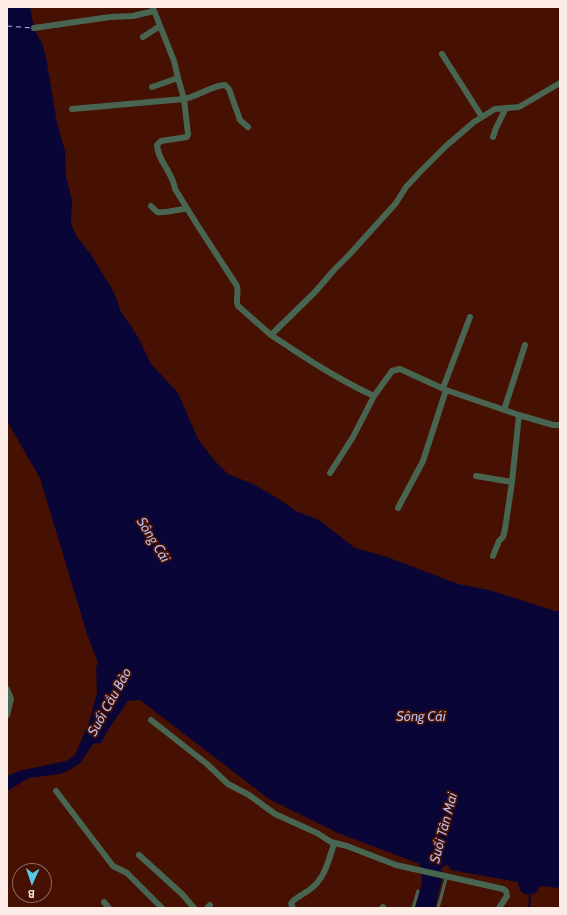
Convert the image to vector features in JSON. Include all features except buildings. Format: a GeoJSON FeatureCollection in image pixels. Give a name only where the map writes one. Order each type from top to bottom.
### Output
{"type":"FeatureCollection","features":[{"type":"Feature","properties":{"kind":"street"},"geometry":{"type":"LineString","coordinates":[[34,28],[133,16],[153,9],[174,60],[184,99],[188,134],[187,137],[161,141],[157,144],[158,153],[174,182],[175,189],[237,286],[238,290],[236,302],[238,306],[271,335],[319,367],[358,389],[374,396]]}},
{"type":"Feature","properties":{"kind":"street"},"geometry":{"type":"LineString","coordinates":[[143,37],[160,26]]}},
{"type":"Feature","properties":{"kind":"street"},"geometry":{"type":"LineString","coordinates":[[442,54],[482,117]]}},
{"type":"Feature","properties":{"kind":"street"},"geometry":{"type":"LineString","coordinates":[[152,87],[178,78]]}},
{"type":"Feature","properties":{"kind":"street"},"geometry":{"type":"LineString","coordinates":[[271,335],[315,292],[396,203],[406,187],[446,146],[482,117],[495,109],[513,108],[524,105],[560,83]]}},
{"type":"Feature","properties":{"kind":"street"},"geometry":{"type":"LineString","coordinates":[[72,109],[184,99],[193,97],[218,86],[225,85],[229,89],[240,120],[248,126]]}},
{"type":"Feature","properties":{"kind":"street"},"geometry":{"type":"LineString","coordinates":[[493,137],[506,108]]}},
{"type":"Feature","properties":{"kind":"street"},"geometry":{"type":"LineString","coordinates":[[151,206],[157,212],[162,213],[168,213],[180,208],[187,209]]}},
{"type":"Feature","properties":{"kind":"street"},"geometry":{"type":"LineString","coordinates":[[398,508],[423,461],[445,389],[470,317]]}},
{"type":"Feature","properties":{"kind":"street"},"geometry":{"type":"LineString","coordinates":[[504,410],[525,345]]}},
{"type":"Feature","properties":{"kind":"street"},"geometry":{"type":"LineString","coordinates":[[330,473],[350,443],[374,396],[392,370],[396,369],[406,370],[445,389],[504,410],[552,425],[560,425]]}},
{"type":"Feature","properties":{"kind":"street"},"geometry":{"type":"LineString","coordinates":[[493,556],[499,541],[503,537],[512,482],[520,415]]}},
{"type":"Feature","properties":{"kind":"street"},"geometry":{"type":"LineString","coordinates":[[476,476],[512,482]]}},
{"type":"Feature","properties":{"kind":"street"},"geometry":{"type":"LineString","coordinates":[[7,689],[11,698],[7,716]]}},
{"type":"Feature","properties":{"kind":"street"},"geometry":{"type":"LineString","coordinates":[[151,720],[207,764],[228,784],[249,795],[275,814],[317,833],[334,844],[348,846],[396,865],[503,889],[506,891],[507,896],[499,908]]}},
{"type":"Feature","properties":{"kind":"street"},"geometry":{"type":"LineString","coordinates":[[56,791],[113,866],[127,873],[162,908]]}},
{"type":"Feature","properties":{"kind":"street"},"geometry":{"type":"LineString","coordinates":[[293,908],[291,904],[293,901],[314,886],[320,879],[326,869],[334,844]]}},
{"type":"Feature","properties":{"kind":"street"},"geometry":{"type":"LineString","coordinates":[[138,855],[182,894],[194,908]]}},
{"type":"Feature","properties":{"kind":"street"},"geometry":{"type":"LineString","coordinates":[[104,902],[109,908]]}},
{"type":"Feature","properties":{"kind":"lane"},"geometry":{"type":"LineString","coordinates":[[438,908],[447,876]]}},
{"type":"Feature","properties":{"kind":"lane"},"geometry":{"type":"LineString","coordinates":[[413,908],[418,891]]}},
{"type":"Feature","properties":{"kind":"water","name":"Sông Cái"},"geometry":{"type":"Polygon","coordinates":[[[7,7],[30,7],[34,28],[43,46],[57,123],[65,151],[66,176],[72,201],[71,224],[77,237],[90,253],[112,289],[120,310],[138,337],[151,364],[178,393],[198,439],[214,460],[228,474],[253,484],[296,511],[319,520],[355,548],[387,557],[458,584],[489,590],[555,611],[560,611],[560,888],[540,886],[536,893],[526,894],[521,892],[518,882],[451,870],[448,865],[441,869],[442,879],[435,908],[415,908],[422,883],[420,864],[338,833],[269,799],[140,700],[128,701],[101,743],[93,744],[80,763],[60,774],[29,778],[7,791],[7,776],[19,771],[66,761],[75,755],[89,723],[97,693],[96,667],[98,663],[87,634],[40,478],[7,421],[7,7]]]}},
{"type":"Feature","properties":{"kind":"waterway"},"geometry":{"type":"LineString","coordinates":[[529,908],[530,894]]}},
{"type":"Feature","properties":{"kind":"ferry route"},"geometry":{"type":"LineString","coordinates":[[7,26],[32,28]]}},
{"type":"Feature","properties":{"kind":"water label","name":"Suối Cầu Bào"},"geometry":{"type":"Point","coordinates":[110,702]}},
{"type":"Feature","properties":{"kind":"water label","name":"Suối Tân Mai"},"geometry":{"type":"Point","coordinates":[444,828]}}]}
